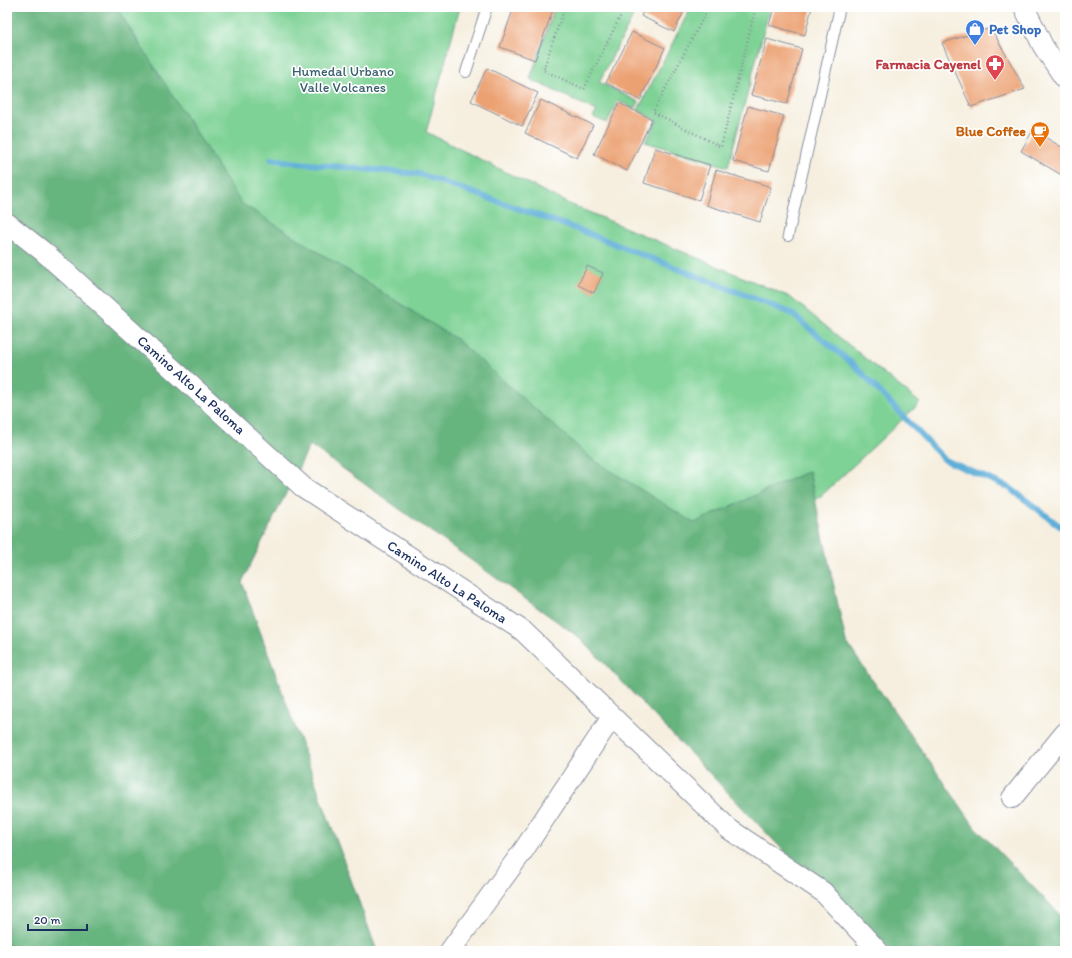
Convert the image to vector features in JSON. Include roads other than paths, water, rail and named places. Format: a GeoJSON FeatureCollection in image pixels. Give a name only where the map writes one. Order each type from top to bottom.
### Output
{"type":"FeatureCollection","features":[{"type":"Feature","properties":{"kind":"street"},"geometry":{"type":"LineString","coordinates":[[1024,7],[1043,46],[1065,79]]}},
{"type":"Feature","properties":{"kind":"street","name":"Camino Alto La Paloma"},"geometry":{"type":"LineString","coordinates":[[7,223],[45,252],[303,487],[523,631],[729,829],[823,892],[878,951]]}},
{"type":"Feature","properties":{"kind":"street"},"geometry":{"type":"LineString","coordinates":[[450,951],[523,851],[612,717]]}},
{"type":"Feature","properties":{"kind":"street"},"geometry":{"type":"LineString","coordinates":[[1012,798],[1065,733]]}},
{"type":"Feature","properties":{"kind":"lane"},"geometry":{"type":"LineString","coordinates":[[466,72],[487,7]]}},
{"type":"Feature","properties":{"kind":"lane"},"geometry":{"type":"LineString","coordinates":[[788,236],[840,7]]}},
{"type":"Feature","properties":{"kind":"waterway"},"geometry":{"type":"LineString","coordinates":[[271,159],[419,174],[574,228],[791,313],[855,366],[945,460],[1010,488],[1065,530]]}},
{"type":"Feature","properties":{"kind":"place","name":"Pet Shop"},"geometry":{"type":"Point","coordinates":[975,46]}},
{"type":"Feature","properties":{"kind":"place","name":"Farmacia Cayenel"},"geometry":{"type":"Point","coordinates":[995,81]}},
{"type":"Feature","properties":{"kind":"place","name":"Blue Coffee"},"geometry":{"type":"Point","coordinates":[1040,148]}},
{"type":"Feature","properties":{"kind":"park label","name":"Humedal Urbano Valle Volcanes"},"geometry":{"type":"Point","coordinates":[343,80]}}]}
